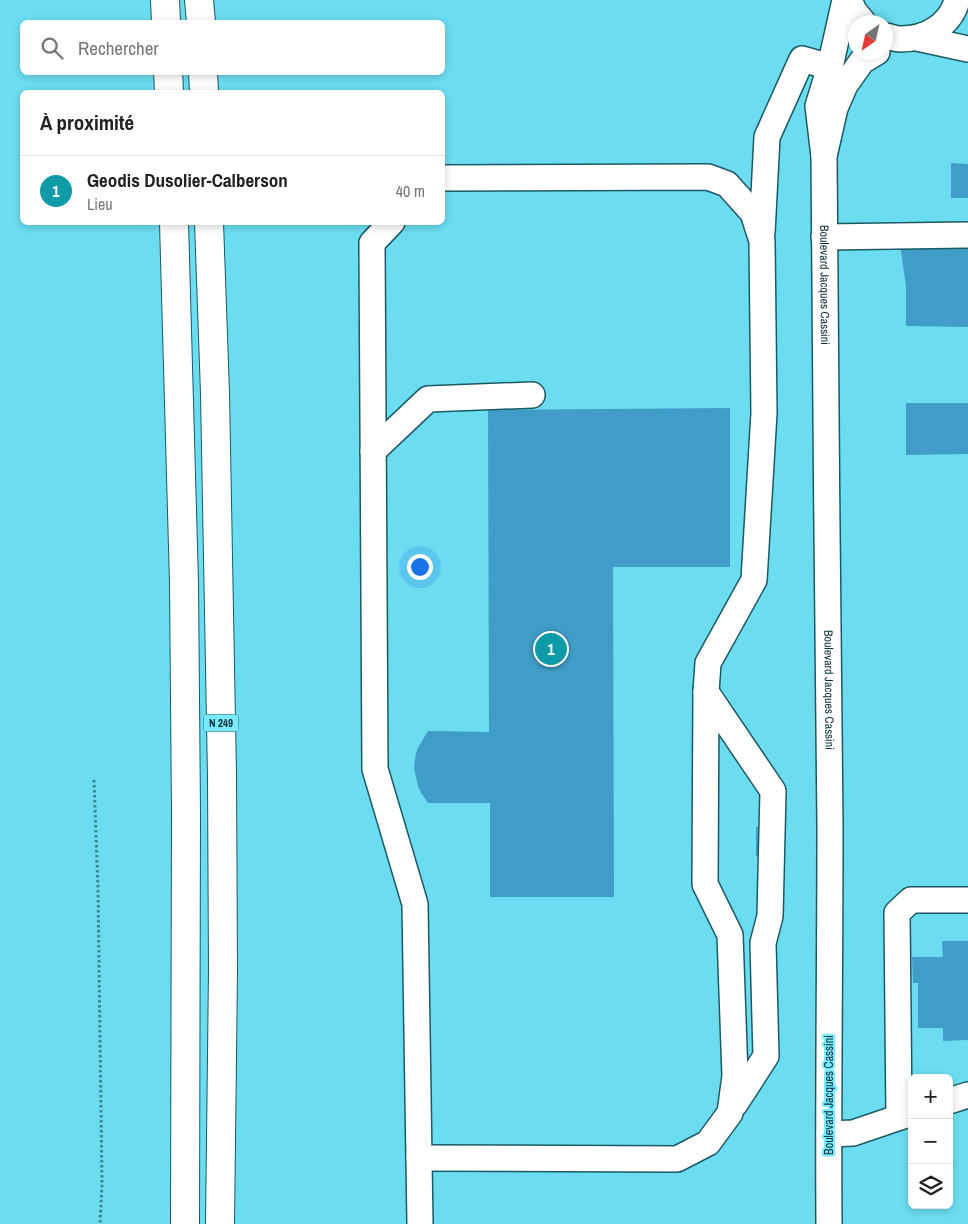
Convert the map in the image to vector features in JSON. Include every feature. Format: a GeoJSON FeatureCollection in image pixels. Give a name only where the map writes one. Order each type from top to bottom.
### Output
{"type":"FeatureCollection","features":[{"type":"Feature","properties":{"kind":"highway"},"geometry":{"type":"LineString","coordinates":[[165,0],[166,20]]}},
{"type":"Feature","properties":{"kind":"highway"},"geometry":{"type":"LineString","coordinates":[[200,0],[201,20]]}},
{"type":"Feature","properties":{"kind":"highway"},"geometry":{"type":"LineString","coordinates":[[168,75],[169,90]]}},
{"type":"Feature","properties":{"kind":"highway"},"geometry":{"type":"LineString","coordinates":[[203,75],[204,90]]}},
{"type":"Feature","properties":{"kind":"highway","name":"N 249"},"geometry":{"type":"LineString","coordinates":[[174,225],[184,583],[186,813],[185,1224]]}},
{"type":"Feature","properties":{"kind":"highway","name":"N 249"},"geometry":{"type":"LineString","coordinates":[[209,225],[215,393],[222,786],[223,972],[220,1224]]}},
{"type":"Feature","properties":{"kind":"street","name":"Boulevard Jacques Cassini"},"geometry":{"type":"LineString","coordinates":[[830,1224],[830,827],[824,156],[818,106],[830,67],[845,0]]}},
{"type":"Feature","properties":{"kind":"street"},"geometry":{"type":"LineString","coordinates":[[849,0],[857,15]]}},
{"type":"Feature","properties":{"kind":"street"},"geometry":{"type":"LineString","coordinates":[[897,40],[934,31],[947,20],[958,0]]}},
{"type":"Feature","properties":{"kind":"street"},"geometry":{"type":"LineString","coordinates":[[897,40],[968,50]]}},
{"type":"Feature","properties":{"kind":"street"},"geometry":{"type":"LineString","coordinates":[[730,1113],[735,1076],[730,935],[705,884],[706,692],[708,663],[754,580],[764,413],[762,241],[766,137],[802,59],[830,67]]}},
{"type":"Feature","properties":{"kind":"street","name":"Boulevard Jacques Cassini"},"geometry":{"type":"LineString","coordinates":[[824,156],[835,108],[845,84],[864,60]]}},
{"type":"Feature","properties":{"kind":"street"},"geometry":{"type":"LineString","coordinates":[[445,178],[708,177],[727,184],[753,213],[762,241]]}},
{"type":"Feature","properties":{"kind":"street"},"geometry":{"type":"LineString","coordinates":[[389,225],[372,243],[375,769],[415,904],[420,1224]]}},
{"type":"Feature","properties":{"kind":"street"},"geometry":{"type":"LineString","coordinates":[[824,237],[968,235]]}},
{"type":"Feature","properties":{"kind":"street"},"geometry":{"type":"LineString","coordinates":[[373,451],[428,399],[532,395]]}},
{"type":"Feature","properties":{"kind":"street"},"geometry":{"type":"LineString","coordinates":[[419,1158],[677,1160],[708,1143],[730,1113],[766,1056],[763,943],[770,916],[773,791],[706,692]]}},
{"type":"Feature","properties":{"kind":"street"},"geometry":{"type":"LineString","coordinates":[[829,1134],[854,1134],[906,1115],[897,913],[911,900],[968,900]]}},
{"type":"Feature","properties":{"kind":"street"},"geometry":{"type":"LineString","coordinates":[[953,1100],[968,1095]]}},
{"type":"Feature","properties":{"kind":"path"},"geometry":{"type":"LineString","coordinates":[[94,780],[98,889],[102,1184],[100,1224]]}},
{"type":"Feature","properties":{"kind":"building"},"geometry":{"type":"Polygon","coordinates":[[[951,163],[968,164],[968,198],[951,198],[951,163]]]}},
{"type":"Feature","properties":{"kind":"building"},"geometry":{"type":"Polygon","coordinates":[[[900,245],[968,245],[968,327],[906,326],[906,286],[900,245]]]}},
{"type":"Feature","properties":{"kind":"building"},"geometry":{"type":"Polygon","coordinates":[[[906,403],[968,403],[968,454],[906,455],[906,403]]]}},
{"type":"Feature","properties":{"kind":"building"},"geometry":{"type":"Polygon","coordinates":[[[730,408],[730,567],[613,567],[614,897],[490,897],[490,803],[428,803],[418,786],[414,768],[416,753],[428,731],[489,732],[488,410],[730,408]]]}},
{"type":"Feature","properties":{"kind":"building"},"geometry":{"type":"Polygon","coordinates":[[[756,827],[764,827],[765,856],[756,856],[756,827]]]}},
{"type":"Feature","properties":{"kind":"building"},"geometry":{"type":"Polygon","coordinates":[[[942,941],[968,941],[968,1040],[943,1041],[943,1028],[918,1028],[918,983],[913,983],[912,957],[943,957],[942,941]]]}},
{"type":"Feature","properties":{"kind":"place","name":"Geodis Dusolier-Calberson"},"geometry":{"type":"Point","coordinates":[551,649]}}]}
